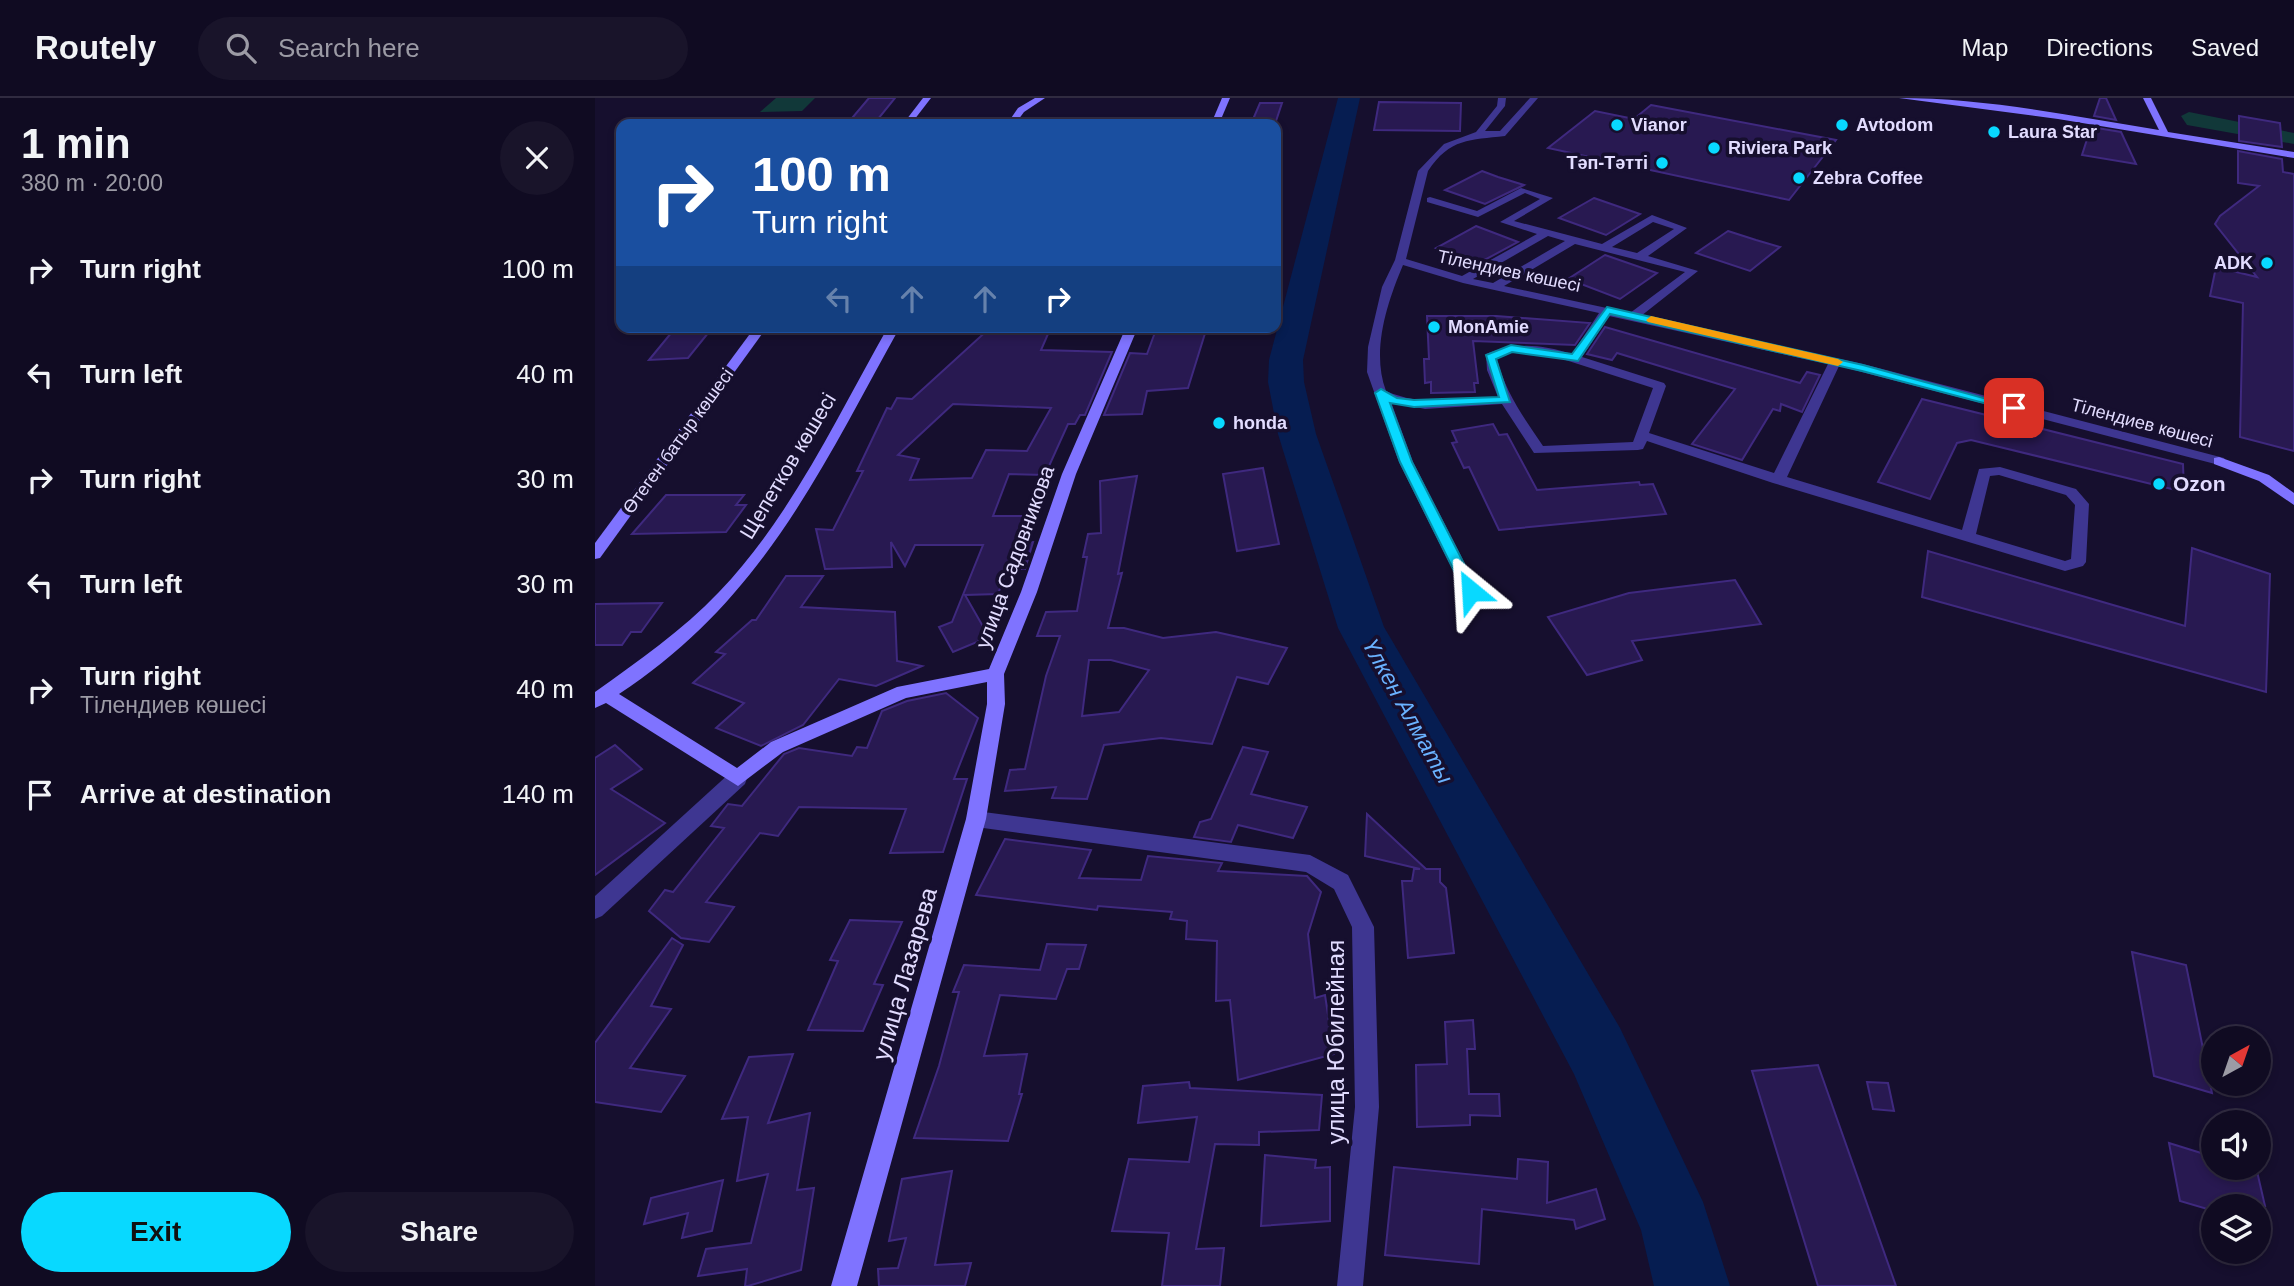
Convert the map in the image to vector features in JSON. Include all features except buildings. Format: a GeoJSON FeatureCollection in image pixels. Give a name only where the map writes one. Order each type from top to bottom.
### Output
{"type":"FeatureCollection","features":[{"type":"Feature","properties":{"kind":"street"},"geometry":{"type":"LineString","coordinates":[[911,119],[927,98]]}},
{"type":"Feature","properties":{"kind":"street"},"geometry":{"type":"LineString","coordinates":[[1015,119],[1021,110],[1041,98]]}},
{"type":"Feature","properties":{"kind":"street"},"geometry":{"type":"LineString","coordinates":[[1217,119],[1226,98]]}},
{"type":"Feature","properties":{"kind":"street"},"geometry":{"type":"LineString","coordinates":[[1471,591],[1406,462],[1373,372],[1374,347],[1388,287],[1400,260],[1423,171],[1431,158],[1448,144],[1480,131],[1501,106],[1502,98]]}},
{"type":"Feature","properties":{"kind":"street"},"geometry":{"type":"LineString","coordinates":[[1480,131],[1502,134],[1534,98]]}},
{"type":"Feature","properties":{"kind":"street"},"geometry":{"type":"LineString","coordinates":[[1903,98],[2058,116],[2294,155]]}},
{"type":"Feature","properties":{"kind":"street"},"geometry":{"type":"LineString","coordinates":[[2147,98],[2164,132]]}},
{"type":"Feature","properties":{"kind":"street"},"geometry":{"type":"LineString","coordinates":[[1478,214],[1524,190],[1548,198],[1505,222]]}},
{"type":"Feature","properties":{"kind":"street"},"geometry":{"type":"LineString","coordinates":[[1430,200],[1693,271],[1634,316]]}},
{"type":"Feature","properties":{"kind":"street"},"geometry":{"type":"LineString","coordinates":[[1604,247],[1652,218],[1682,228],[1639,257]]}},
{"type":"Feature","properties":{"kind":"street"},"geometry":{"type":"LineString","coordinates":[[1463,280],[1546,233]]}},
{"type":"Feature","properties":{"kind":"street"},"geometry":{"type":"LineString","coordinates":[[1494,287],[1574,240]]}},
{"type":"Feature","properties":{"kind":"street","name":"Тілендиев көшесі"},"geometry":{"type":"LineString","coordinates":[[1400,260],[1418,268],[1463,280],[1835,362],[2219,461],[2264,478],[2294,500]]}},
{"type":"Feature","properties":{"kind":"street"},"geometry":{"type":"LineString","coordinates":[[1574,359],[1607,310]]}},
{"type":"Feature","properties":{"kind":"street","name":"Өтеген батыр көшесі"},"geometry":{"type":"LineString","coordinates":[[595,554],[757,333]]}},
{"type":"Feature","properties":{"kind":"street","name":"Щепетков көшесі"},"geometry":{"type":"LineString","coordinates":[[598,697],[684,634],[759,554],[790,508],[891,333]]}},
{"type":"Feature","properties":{"kind":"street","name":"улица Садовникова"},"geometry":{"type":"LineString","coordinates":[[595,909],[738,778],[777,747],[903,692],[995,674],[1029,592],[1069,474],[1129,333]]}},
{"type":"Feature","properties":{"kind":"street"},"geometry":{"type":"LineString","coordinates":[[1511,348],[1574,359],[1660,386],[1639,446],[1539,450],[1506,400],[1490,357],[1498,351],[1511,348]]}},
{"type":"Feature","properties":{"kind":"street"},"geometry":{"type":"LineString","coordinates":[[1778,480],[1835,362]]}},
{"type":"Feature","properties":{"kind":"street"},"geometry":{"type":"LineString","coordinates":[[1381,393],[1394,401],[1414,404],[1506,400]]}},
{"type":"Feature","properties":{"kind":"street"},"geometry":{"type":"LineString","coordinates":[[1641,435],[1778,480],[1968,537],[2065,566],[2078,562],[2082,504],[2071,492],[2000,471],[1984,472],[1968,537]]}},
{"type":"Feature","properties":{"kind":"street","name":"улица Лазарева"},"geometry":{"type":"LineString","coordinates":[[844,1286],[976,819],[996,704],[995,674]]}},
{"type":"Feature","properties":{"kind":"street"},"geometry":{"type":"LineString","coordinates":[[598,697],[738,778]]}},
{"type":"Feature","properties":{"kind":"street","name":"улица Юбилейная"},"geometry":{"type":"LineString","coordinates":[[976,819],[1310,864],[1341,882],[1363,927],[1367,1107],[1350,1286]]}},
{"type":"Feature","properties":{"kind":"green space"},"geometry":{"type":"Polygon","coordinates":[[[776,98],[815,98],[802,111],[760,112],[776,98]]]}},
{"type":"Feature","properties":{"kind":"green space"},"geometry":{"type":"Polygon","coordinates":[[[2189,112],[2294,133],[2294,144],[2187,125],[2181,116],[2189,112]]]}},
{"type":"Feature","properties":{"kind":"waterway","name":"Үлкен Алматы"},"geometry":{"type":"LineString","coordinates":[[1349,98],[1286,360],[1286,382],[1297,434],[1361,628],[1597,1051],[1677,1228],[1692,1286]]}},
{"type":"Feature","properties":{"kind":"slow traffic"},"geometry":{"type":"LineString","coordinates":[[1651,320],[1838,362]]}},
{"type":"Feature","properties":{"kind":"place","name":"Vianor"},"geometry":{"type":"Point","coordinates":[1617,125]}},
{"type":"Feature","properties":{"kind":"place","name":"Avtodom"},"geometry":{"type":"Point","coordinates":[1842,125]}},
{"type":"Feature","properties":{"kind":"place","name":"Laura Star"},"geometry":{"type":"Point","coordinates":[1994,132]}},
{"type":"Feature","properties":{"kind":"place","name":"Riviera Park"},"geometry":{"type":"Point","coordinates":[1714,148]}},
{"type":"Feature","properties":{"kind":"place","name":"Тәп-Тәтті"},"geometry":{"type":"Point","coordinates":[1662,163]}},
{"type":"Feature","properties":{"kind":"place","name":"Zebra Coffee"},"geometry":{"type":"Point","coordinates":[1799,178]}},
{"type":"Feature","properties":{"kind":"place","name":"ADK"},"geometry":{"type":"Point","coordinates":[2267,263]}},
{"type":"Feature","properties":{"kind":"place","name":"MonAmie"},"geometry":{"type":"Point","coordinates":[1434,327]}},
{"type":"Feature","properties":{"kind":"place","name":"honda"},"geometry":{"type":"Point","coordinates":[1219,423]}},
{"type":"Feature","properties":{"kind":"place","name":"Ozon"},"geometry":{"type":"Point","coordinates":[2159,484]}},
{"type":"Feature","properties":{"kind":"route"},"geometry":{"type":"LineString","coordinates":[[1471,591],[1406,462],[1381,393],[1394,401],[1414,404],[1506,400],[1490,357],[1498,351],[1511,348],[1554,352],[1574,359],[1607,310],[1863,368],[2014,408]]}}]}
